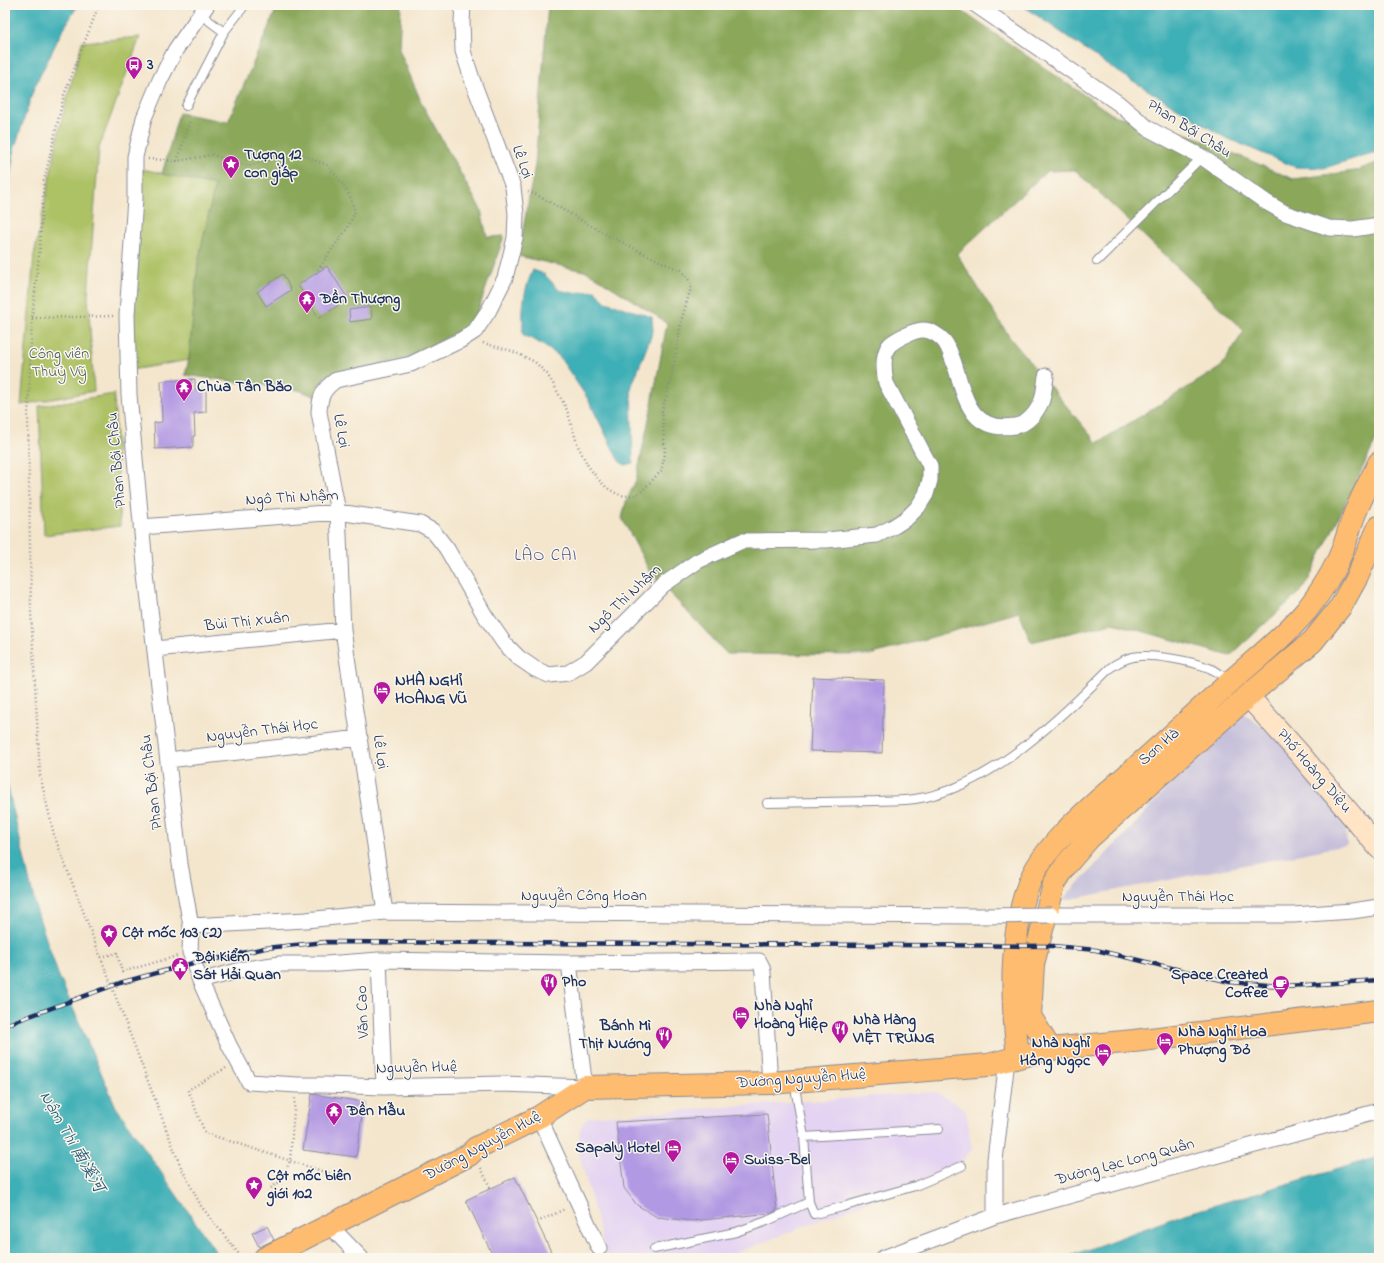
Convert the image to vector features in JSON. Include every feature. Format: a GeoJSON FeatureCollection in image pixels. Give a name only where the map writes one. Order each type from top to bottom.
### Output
{"type":"FeatureCollection","features":[{"type":"Feature","properties":{"kind":"main road","name":"Sơn Hà"},"geometry":{"type":"LineString","coordinates":[[1013,1058],[1015,1030],[1014,974],[1016,932],[1028,885],[1041,860],[1085,812],[1282,637],[1307,610],[1325,584],[1342,553],[1356,512],[1379,463]]}},
{"type":"Feature","properties":{"kind":"main road","name":"Sơn Hà"},"geometry":{"type":"LineString","coordinates":[[1050,1049],[1030,1016],[1033,964],[1048,902],[1054,884],[1066,865],[1089,838],[1248,696],[1313,641],[1342,606],[1357,577],[1379,527]]}},
{"type":"Feature","properties":{"kind":"main road"},"geometry":{"type":"LineString","coordinates":[[1231,681],[1248,696]]}},
{"type":"Feature","properties":{"kind":"main road","name":"Đường Nguyễn Huệ"},"geometry":{"type":"LineString","coordinates":[[265,1258],[469,1155],[476,1148],[539,1117],[585,1087],[770,1083],[988,1065],[1050,1049],[1142,1040],[1379,1011]]}},
{"type":"Feature","properties":{"kind":"street","name":"Lê Lợi"},"geometry":{"type":"LineString","coordinates":[[385,912],[343,630],[338,512],[319,412],[320,399],[326,387],[336,380],[410,364],[461,340],[475,331],[489,310],[505,278],[515,238],[516,214],[514,187],[473,82],[464,51],[462,22],[463,5]]}},
{"type":"Feature","properties":{"kind":"street","name":"Phan Bội Châu"},"geometry":{"type":"LineString","coordinates":[[976,5],[1118,103],[1148,128],[1202,157],[1266,202],[1285,213],[1329,228],[1353,229],[1379,225]]}},
{"type":"Feature","properties":{"kind":"street","name":"Phan Bội Châu"},"geometry":{"type":"LineString","coordinates":[[190,952],[191,926],[180,864],[141,527],[129,395],[127,315],[135,198],[135,157],[144,118],[160,80],[176,49],[203,10]]}},
{"type":"Feature","properties":{"kind":"street","name":"Ngô Thì Nhậm"},"geometry":{"type":"LineString","coordinates":[[141,527],[338,512],[420,524],[433,531],[447,549],[484,614],[504,643],[519,658],[535,669],[549,675],[568,674],[586,662],[663,585],[698,561],[742,541],[827,540],[877,536],[907,518],[918,507],[926,494],[930,480],[930,466],[886,383],[884,369],[885,356],[889,346],[899,339],[912,332],[923,330],[935,333],[943,339],[949,348],[968,406],[976,416],[985,423],[996,426],[1007,428],[1018,426],[1028,421],[1042,400],[1046,376]]}},
{"type":"Feature","properties":{"kind":"street","name":"Bùi Thị Xuân"},"geometry":{"type":"LineString","coordinates":[[155,649],[343,630]]}},
{"type":"Feature","properties":{"kind":"street","name":"Phố Hoàng Diệu"},"geometry":{"type":"LineString","coordinates":[[1248,696],[1299,753],[1379,848]]}},
{"type":"Feature","properties":{"kind":"street","name":"Nguyễn Thái Học"},"geometry":{"type":"LineString","coordinates":[[168,760],[360,738]]}},
{"type":"Feature","properties":{"kind":"street","name":"Nguyễn Thái Học"},"geometry":{"type":"LineString","coordinates":[[977,916],[1293,915],[1352,911],[1379,907]]}},
{"type":"Feature","properties":{"kind":"street","name":"Nguyễn Công Hoan"},"geometry":{"type":"LineString","coordinates":[[191,926],[306,920],[385,912],[977,916]]}},
{"type":"Feature","properties":{"kind":"street"},"geometry":{"type":"LineString","coordinates":[[190,952],[200,981],[229,1045],[249,1082]]}},
{"type":"Feature","properties":{"kind":"street"},"geometry":{"type":"LineString","coordinates":[[200,981],[245,968],[280,964],[326,964],[379,960],[569,963],[759,961],[763,972],[770,1083]]}},
{"type":"Feature","properties":{"kind":"street","name":"Văn Cao"},"geometry":{"type":"LineString","coordinates":[[379,960],[384,1087]]}},
{"type":"Feature","properties":{"kind":"street"},"geometry":{"type":"LineString","coordinates":[[569,963],[585,1087]]}},
{"type":"Feature","properties":{"kind":"street"},"geometry":{"type":"LineString","coordinates":[[994,1216],[995,1160],[1013,1058]]}},
{"type":"Feature","properties":{"kind":"street","name":"Nguyễn Huệ"},"geometry":{"type":"LineString","coordinates":[[249,1082],[297,1085],[384,1087],[502,1084],[585,1087]]}},
{"type":"Feature","properties":{"kind":"street","name":"Đường Lạc Long Quân"},"geometry":{"type":"LineString","coordinates":[[883,1258],[994,1216],[1379,1111]]}},
{"type":"Feature","properties":{"kind":"street"},"geometry":{"type":"LineString","coordinates":[[539,1117],[599,1248]]}},
{"type":"Feature","properties":{"kind":"street"},"geometry":{"type":"LineString","coordinates":[[329,1225],[361,1258]]}},
{"type":"Feature","properties":{"kind":"lane"},"geometry":{"type":"LineString","coordinates":[[186,106],[224,32],[245,5]]}},
{"type":"Feature","properties":{"kind":"lane"},"geometry":{"type":"LineString","coordinates":[[203,10],[224,32]]}},
{"type":"Feature","properties":{"kind":"lane"},"geometry":{"type":"LineString","coordinates":[[1097,261],[1202,157]]}},
{"type":"Feature","properties":{"kind":"lane"},"geometry":{"type":"LineString","coordinates":[[767,803],[916,799],[947,791],[977,778],[1008,759],[1050,725],[1110,668],[1120,661],[1133,657],[1153,656],[1174,659],[1209,668],[1231,681]]}},
{"type":"Feature","properties":{"kind":"lane"},"geometry":{"type":"LineString","coordinates":[[794,1081],[804,1137],[809,1202],[814,1214],[915,1186],[962,1166]]}},
{"type":"Feature","properties":{"kind":"lane"},"geometry":{"type":"LineString","coordinates":[[804,1137],[939,1129]]}},
{"type":"Feature","properties":{"kind":"lane"},"geometry":{"type":"LineString","coordinates":[[654,1249],[736,1232],[767,1221],[809,1202]]}},
{"type":"Feature","properties":{"kind":"path"},"geometry":{"type":"LineString","coordinates":[[99,5],[64,95],[44,181],[40,246],[32,318],[28,417],[31,604],[40,775],[54,834],[180,1165],[201,1206],[242,1258]]}},
{"type":"Feature","properties":{"kind":"path"},"geometry":{"type":"LineString","coordinates":[[177,161],[190,121]]}},
{"type":"Feature","properties":{"kind":"path"},"geometry":{"type":"LineString","coordinates":[[135,157],[177,161],[212,155],[249,166],[276,158],[302,155],[327,165],[339,179],[350,196],[355,212],[347,229],[316,273]]}},
{"type":"Feature","properties":{"kind":"path"},"geometry":{"type":"LineString","coordinates":[[461,340],[488,344],[512,351],[535,362],[547,374],[564,404],[578,446],[588,466],[607,488],[617,494],[625,496],[635,495],[646,488],[661,471],[666,454],[662,410],[671,381],[682,318],[691,288],[688,279],[681,270],[609,236],[537,195],[514,187]]}},
{"type":"Feature","properties":{"kind":"path"},"geometry":{"type":"LineString","coordinates":[[32,318],[127,315]]}},
{"type":"Feature","properties":{"kind":"path"},"geometry":{"type":"LineString","coordinates":[[102,957],[117,952],[122,972],[190,952]]}},
{"type":"Feature","properties":{"kind":"path"},"geometry":{"type":"LineString","coordinates":[[249,1082],[227,1068],[188,1090],[205,1133],[340,1177]]}},
{"type":"Feature","properties":{"kind":"path"},"geometry":{"type":"LineString","coordinates":[[271,1188],[282,1182],[290,1160],[297,1085]]}},
{"type":"Feature","properties":{"kind":"path"},"geometry":{"type":"LineString","coordinates":[[469,1155],[483,1170],[491,1189]]}},
{"type":"Feature","properties":{"kind":"path"},"geometry":{"type":"LineString","coordinates":[[537,1222],[578,1203]]}},
{"type":"Feature","properties":{"kind":"shaded area"},"geometry":{"type":"Polygon","coordinates":[[[1237,708],[1305,759],[1345,813],[1347,845],[1061,901],[1136,823],[1237,708]]]}},
{"type":"Feature","properties":{"kind":"shaded area"},"geometry":{"type":"Polygon","coordinates":[[[936,1092],[966,1110],[972,1150],[956,1167],[723,1258],[607,1258],[578,1149],[580,1128],[588,1117],[936,1092]]]}},
{"type":"Feature","properties":{"kind":"green space"},"geometry":{"type":"Polygon","coordinates":[[[278,5],[401,5],[399,49],[422,104],[481,210],[487,237],[504,236],[477,314],[461,330],[409,358],[324,377],[315,396],[298,390],[185,375],[189,359],[198,263],[215,185],[162,174],[179,113],[228,122],[278,5]]]}},
{"type":"Feature","properties":{"kind":"green space"},"geometry":{"type":"Polygon","coordinates":[[[548,5],[953,5],[1113,115],[1191,135],[1293,179],[1355,171],[1379,162],[1379,434],[1305,587],[1230,656],[1113,623],[1031,642],[1019,612],[870,655],[727,654],[650,572],[622,518],[626,502],[636,480],[667,323],[588,272],[518,256],[535,165],[548,5]],[[1075,170],[1047,171],[957,254],[1010,338],[1097,443],[1221,367],[1244,331],[1075,170]]]}},
{"type":"Feature","properties":{"kind":"green space","name":"Công viên Thuỷ Vỹ"},"geometry":{"type":"Polygon","coordinates":[[[140,37],[99,148],[88,296],[94,391],[21,405],[34,255],[61,122],[82,42],[140,37]]]}},
{"type":"Feature","properties":{"kind":"green space"},"geometry":{"type":"Polygon","coordinates":[[[142,169],[215,185],[198,263],[189,360],[131,370],[142,169]]]}},
{"type":"Feature","properties":{"kind":"green space"},"geometry":{"type":"Polygon","coordinates":[[[114,394],[120,526],[44,535],[39,406],[114,394]]]}},
{"type":"Feature","properties":{"kind":"water"},"geometry":{"type":"Polygon","coordinates":[[[5,5],[78,5],[61,33],[34,88],[14,150],[5,212],[5,5]]]}},
{"type":"Feature","properties":{"kind":"water"},"geometry":{"type":"Polygon","coordinates":[[[1022,5],[1379,5],[1379,151],[1324,168],[1295,167],[1224,137],[1112,68],[1022,5]]]}},
{"type":"Feature","properties":{"kind":"water"},"geometry":{"type":"Polygon","coordinates":[[[533,270],[544,274],[559,290],[572,293],[595,291],[606,302],[652,317],[653,331],[631,388],[633,463],[625,465],[619,461],[588,399],[558,355],[533,339],[524,336],[523,309],[526,289],[533,270]]]}},
{"type":"Feature","properties":{"kind":"water","name":"Nậm Thi 南溪河"},"geometry":{"type":"Polygon","coordinates":[[[5,775],[36,909],[58,974],[116,1107],[220,1258],[8,1258],[5,1252],[5,775]]]}},
{"type":"Feature","properties":{"kind":"water"},"geometry":{"type":"Polygon","coordinates":[[[1379,1157],[1379,1258],[1065,1258],[1182,1215],[1379,1157]]]}},
{"type":"Feature","properties":{"kind":"building"},"geometry":{"type":"Polygon","coordinates":[[[327,266],[348,299],[319,318],[298,285],[327,266]]]}},
{"type":"Feature","properties":{"kind":"building"},"geometry":{"type":"Polygon","coordinates":[[[283,274],[291,290],[266,306],[257,292],[283,274]]]}},
{"type":"Feature","properties":{"kind":"building"},"geometry":{"type":"Polygon","coordinates":[[[371,307],[372,319],[350,322],[349,310],[371,307]]]}},
{"type":"Feature","properties":{"kind":"building"},"geometry":{"type":"Polygon","coordinates":[[[195,379],[195,390],[206,389],[206,412],[194,413],[195,436],[193,436],[193,447],[155,449],[154,423],[162,422],[161,381],[195,379]]]}},
{"type":"Feature","properties":{"kind":"building"},"geometry":{"type":"Polygon","coordinates":[[[813,677],[884,680],[882,753],[810,751],[813,677]]]}},
{"type":"Feature","properties":{"kind":"building","name":"Đền Mẫu"},"geometry":{"type":"Polygon","coordinates":[[[312,1094],[364,1102],[356,1157],[303,1150],[312,1094]]]}},
{"type":"Feature","properties":{"kind":"building"},"geometry":{"type":"Polygon","coordinates":[[[767,1114],[777,1210],[772,1213],[692,1221],[657,1217],[637,1205],[624,1188],[616,1122],[767,1114]]]}},
{"type":"Feature","properties":{"kind":"building"},"geometry":{"type":"Polygon","coordinates":[[[515,1177],[554,1258],[494,1258],[466,1200],[515,1177]]]}},
{"type":"Feature","properties":{"kind":"building"},"geometry":{"type":"Polygon","coordinates":[[[267,1226],[274,1240],[259,1247],[252,1233],[267,1226]]]}},
{"type":"Feature","properties":{"kind":"railway"},"geometry":{"type":"LineString","coordinates":[[5,1025],[120,983],[193,963],[265,948],[326,942],[1053,946],[1096,950],[1230,982],[1281,986],[1379,980]]}},
{"type":"Feature","properties":{"kind":"place","name":"3"},"geometry":{"type":"Point","coordinates":[134,80]}},
{"type":"Feature","properties":{"kind":"place","name":"Tượng 12 con giáp"},"geometry":{"type":"Point","coordinates":[231,179]}},
{"type":"Feature","properties":{"kind":"place","name":"Đền Thượng"},"geometry":{"type":"Point","coordinates":[307,314]}},
{"type":"Feature","properties":{"kind":"place","name":"Chùa Tân Băo"},"geometry":{"type":"Point","coordinates":[184,402]}},
{"type":"Feature","properties":{"kind":"place","name":"NHÀ NGHỈ HOÀNG VŨ"},"geometry":{"type":"Point","coordinates":[382,705]}},
{"type":"Feature","properties":{"kind":"place","name":"Cột mốc 103 (2)"},"geometry":{"type":"Point","coordinates":[109,948]}},
{"type":"Feature","properties":{"kind":"place","name":"Đội Kiểm Sát Hải Quan"},"geometry":{"type":"Point","coordinates":[180,981]}},
{"type":"Feature","properties":{"kind":"place","name":"Pho"},"geometry":{"type":"Point","coordinates":[549,997]}},
{"type":"Feature","properties":{"kind":"place","name":"Space Created Coffee"},"geometry":{"type":"Point","coordinates":[1281,999]}},
{"type":"Feature","properties":{"kind":"place","name":"Nhà Nghỉ Hoàng Hiệp"},"geometry":{"type":"Point","coordinates":[741,1030]}},
{"type":"Feature","properties":{"kind":"place","name":"Nhà Hàng VIỆT TRUNG"},"geometry":{"type":"Point","coordinates":[840,1044]}},
{"type":"Feature","properties":{"kind":"place","name":"Bánh Mì Thịt Nướng"},"geometry":{"type":"Point","coordinates":[664,1050]}},
{"type":"Feature","properties":{"kind":"place","name":"Nhà Nghỉ Hoa Phượng Đỏ"},"geometry":{"type":"Point","coordinates":[1165,1056]}},
{"type":"Feature","properties":{"kind":"place","name":"Nhà Nghỉ Hồng Ngọc"},"geometry":{"type":"Point","coordinates":[1103,1067]}},
{"type":"Feature","properties":{"kind":"place","name":"Đền Mẫu"},"geometry":{"type":"Point","coordinates":[334,1126]}},
{"type":"Feature","properties":{"kind":"place","name":"Sapaly Hotel"},"geometry":{"type":"Point","coordinates":[673,1163]}},
{"type":"Feature","properties":{"kind":"place","name":"Swiss-Bel"},"geometry":{"type":"Point","coordinates":[731,1175]}},
{"type":"Feature","properties":{"kind":"place","name":"Cột mốc biên giới 102"},"geometry":{"type":"Point","coordinates":[254,1200]}},
{"type":"Feature","properties":{"kind":"district","name":"LÀO CAI"},"geometry":{"type":"Point","coordinates":[546,555]}}]}
